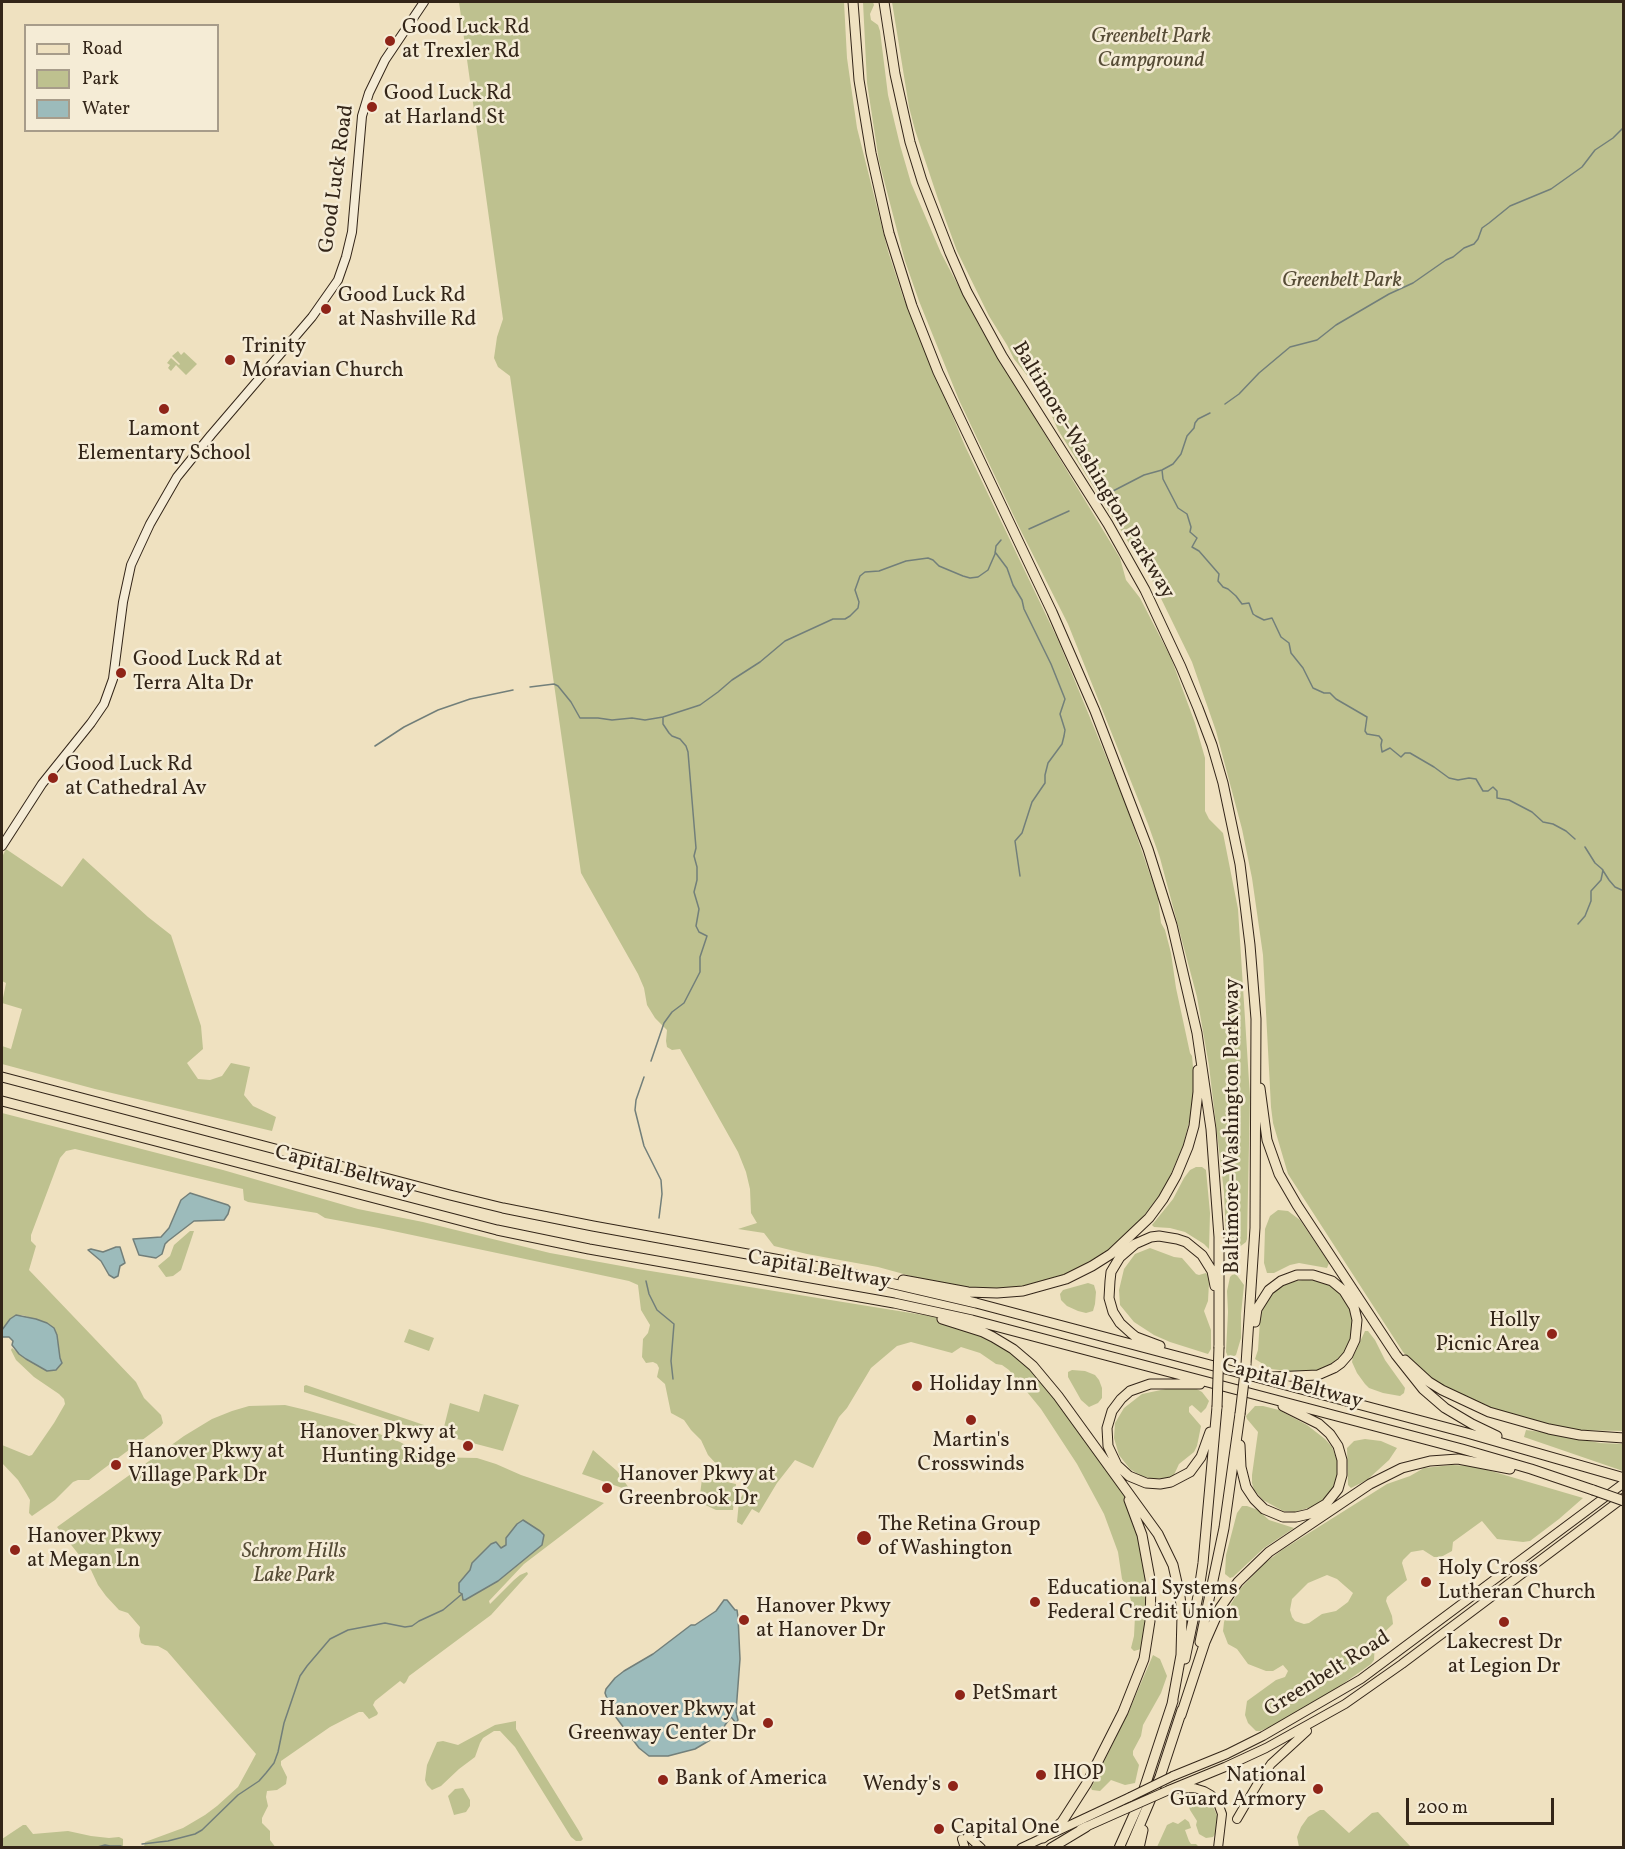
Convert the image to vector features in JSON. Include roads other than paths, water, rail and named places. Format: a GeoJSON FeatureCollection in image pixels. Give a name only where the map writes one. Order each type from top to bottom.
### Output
{"type":"FeatureCollection","features":[{"type":"Feature","properties":{"kind":"highway","name":"Baltimore-Washington Parkway"},"geometry":{"type":"LineString","coordinates":[[853,2],[859,80],[871,153],[901,274],[938,372],[1057,623],[1110,747],[1172,925],[1197,1033],[1202,1067],[1214,1160],[1219,1249],[1220,1347],[1207,1526],[1198,1596],[1178,1691],[1140,1802],[1119,1848]]}},
{"type":"Feature","properties":{"kind":"highway","name":"Baltimore-Washington Parkway"},"geometry":{"type":"LineString","coordinates":[[884,2],[894,74],[910,142],[922,181],[950,254],[1002,356],[1108,524],[1164,629],[1205,727],[1223,783],[1240,864],[1256,1019],[1255,1228],[1246,1365],[1231,1484],[1216,1565],[1181,1715],[1160,1777],[1130,1848]]}},
{"type":"Feature","properties":{"kind":"highway"},"geometry":{"type":"LineString","coordinates":[[830,1269],[968,1292],[1009,1293],[1036,1289],[1066,1279],[1111,1254],[1134,1234],[1159,1205],[1171,1187],[1188,1147],[1194,1126],[1198,1092],[1198,1068],[1191,1014]]}},
{"type":"Feature","properties":{"kind":"highway"},"geometry":{"type":"LineString","coordinates":[[1256,1019],[1264,1122],[1275,1165],[1297,1205],[1413,1378],[1445,1408],[1481,1429],[1539,1452]]}},
{"type":"Feature","properties":{"kind":"highway","name":"Capital Beltway"},"geometry":{"type":"LineString","coordinates":[[2,1077],[503,1208],[830,1269],[976,1303],[1539,1452],[1613,1475],[1623,1481]]}},
{"type":"Feature","properties":{"kind":"highway","name":"Capital Beltway"},"geometry":{"type":"LineString","coordinates":[[2,1101],[497,1230],[599,1251],[894,1303],[972,1320],[1462,1449],[1623,1499]]}},
{"type":"Feature","properties":{"kind":"highway"},"geometry":{"type":"LineString","coordinates":[[1205,1363],[1136,1337],[1125,1328],[1110,1306],[1108,1289],[1111,1272],[1127,1249],[1143,1240],[1159,1236],[1177,1239],[1195,1248],[1208,1263],[1219,1305]]}},
{"type":"Feature","properties":{"kind":"highway"},"geometry":{"type":"LineString","coordinates":[[1246,1365],[1250,1358],[1257,1309],[1274,1286],[1289,1278],[1306,1275],[1326,1278],[1340,1287],[1351,1300],[1357,1320],[1356,1340],[1348,1355],[1334,1368],[1318,1375],[1261,1377]]}},
{"type":"Feature","properties":{"kind":"highway"},"geometry":{"type":"LineString","coordinates":[[894,1303],[983,1332],[1018,1353],[1049,1384],[1158,1534],[1173,1565],[1182,1617],[1181,1654],[1172,1704]]}},
{"type":"Feature","properties":{"kind":"highway"},"geometry":{"type":"LineString","coordinates":[[1378,1326],[1399,1353],[1419,1373],[1442,1390],[1470,1404],[1514,1420],[1549,1429],[1623,1438]]}},
{"type":"Feature","properties":{"kind":"highway"},"geometry":{"type":"LineString","coordinates":[[1215,1419],[1201,1457],[1190,1472],[1171,1482],[1146,1483],[1129,1476],[1117,1465],[1107,1446],[1107,1428],[1112,1411],[1121,1399],[1136,1388],[1150,1384],[1193,1383],[1234,1388]]}},
{"type":"Feature","properties":{"kind":"highway"},"geometry":{"type":"LineString","coordinates":[[1239,1417],[1243,1478],[1249,1493],[1259,1504],[1277,1515],[1296,1517],[1315,1512],[1330,1500],[1340,1483],[1343,1468],[1335,1440],[1313,1420],[1262,1396]]}},
{"type":"Feature","properties":{"kind":"highway"},"geometry":{"type":"LineString","coordinates":[[1181,1715],[1211,1625],[1238,1582],[1269,1552],[1370,1484],[1391,1472],[1414,1464],[1458,1459],[1569,1481]]}},
{"type":"Feature","properties":{"kind":"highway"},"geometry":{"type":"LineString","coordinates":[[1043,1843],[1062,1822],[1087,1783],[1131,1696],[1146,1649],[1151,1602],[1148,1558],[1131,1504],[1115,1475]]}},
{"type":"Feature","properties":{"kind":"highway"},"geometry":{"type":"LineString","coordinates":[[1138,1848],[1160,1777]]}},
{"type":"Feature","properties":{"kind":"highway"},"geometry":{"type":"LineString","coordinates":[[1051,1848],[1086,1827]]}},
{"type":"Feature","properties":{"kind":"main road","name":"Good Luck Road"},"geometry":{"type":"LineString","coordinates":[[2,846],[58,761],[91,723],[104,704],[113,679],[123,602],[131,565],[150,524],[177,477],[312,317],[338,280],[352,232],[362,116],[369,93],[385,60],[424,2]]}},
{"type":"Feature","properties":{"kind":"main road","name":"Greenbelt Road"},"geometry":{"type":"LineString","coordinates":[[1043,1843],[1173,1776],[1221,1757],[1263,1736],[1361,1679],[1623,1481]]}},
{"type":"Feature","properties":{"kind":"main road","name":"Greenbelt Road"},"geometry":{"type":"LineString","coordinates":[[1022,1848],[1086,1827],[1249,1756],[1324,1717],[1402,1664],[1623,1499]]}},
{"type":"Feature","properties":{"kind":"main road"},"geometry":{"type":"LineString","coordinates":[[1237,1819],[1257,1783],[1272,1764],[1288,1747],[1324,1717]]}},
{"type":"Feature","properties":{"kind":"main road"},"geometry":{"type":"LineString","coordinates":[[1169,1790],[1194,1788],[1213,1797],[1222,1814],[1218,1848]]}},
{"type":"Feature","properties":{"kind":"main road"},"geometry":{"type":"LineString","coordinates":[[965,1841],[981,1848]]}},
{"type":"Feature","properties":{"kind":"water"},"geometry":{"type":"Polygon","coordinates":[[[190,1193],[228,1205],[230,1207],[224,1220],[194,1221],[168,1241],[162,1254],[156,1258],[139,1255],[133,1239],[161,1237],[169,1228],[181,1200],[190,1193]]]}},
{"type":"Feature","properties":{"kind":"water"},"geometry":{"type":"Polygon","coordinates":[[[120,1247],[125,1263],[120,1266],[118,1276],[114,1278],[109,1275],[101,1261],[88,1250],[103,1252],[120,1247]]]}},
{"type":"Feature","properties":{"kind":"water"},"geometry":{"type":"Polygon","coordinates":[[[16,1315],[36,1319],[54,1328],[62,1363],[56,1370],[47,1371],[26,1359],[12,1345],[13,1341],[9,1337],[2,1337],[2,1330],[16,1315]]]}},
{"type":"Feature","properties":{"kind":"water"},"geometry":{"type":"Polygon","coordinates":[[[523,1520],[544,1535],[542,1545],[498,1581],[463,1600],[459,1592],[459,1583],[470,1570],[472,1563],[491,1544],[496,1542],[501,1548],[506,1545],[506,1538],[523,1520]]]}},
{"type":"Feature","properties":{"kind":"water"},"geometry":{"type":"Polygon","coordinates":[[[724,1600],[727,1600],[737,1610],[738,1617],[740,1659],[736,1712],[738,1720],[736,1723],[731,1717],[722,1733],[695,1749],[668,1756],[649,1756],[639,1748],[612,1712],[605,1693],[606,1689],[624,1671],[653,1654],[691,1625],[695,1625],[716,1611],[724,1600]]]}},
{"type":"Feature","properties":{"kind":"waterway"},"geometry":{"type":"LineString","coordinates":[[1225,404],[1290,347],[1317,340],[1336,325],[1389,294],[1413,283],[1464,248],[1474,244],[1482,228],[1510,206],[1551,189],[1582,167],[1595,150],[1624,127]]}},
{"type":"Feature","properties":{"kind":"waterway"},"geometry":{"type":"LineString","coordinates":[[1113,491],[1144,475],[1173,464],[1181,454],[1187,436],[1195,423],[1210,413]]}},
{"type":"Feature","properties":{"kind":"waterway"},"geometry":{"type":"LineString","coordinates":[[1162,470],[1163,479],[1178,508],[1187,514],[1191,527],[1190,532],[1197,538],[1192,547],[1199,551],[1219,574],[1218,581],[1242,604],[1249,603],[1253,614],[1264,620],[1272,618],[1281,637],[1289,643],[1291,653],[1303,668],[1313,688],[1330,693],[1367,717],[1365,731],[1367,734],[1379,736],[1382,740],[1382,752],[1390,748],[1401,757],[1405,753],[1410,753],[1449,778],[1476,779],[1483,791],[1488,791],[1493,787],[1497,791],[1497,798],[1509,800],[1532,812],[1543,822],[1553,824],[1575,839]]}},
{"type":"Feature","properties":{"kind":"waterway"},"geometry":{"type":"LineString","coordinates":[[1029,529],[1069,511]]}},
{"type":"Feature","properties":{"kind":"waterway"},"geometry":{"type":"LineString","coordinates":[[651,1061],[664,1023],[672,1012],[684,1003],[700,972],[700,957],[707,936],[699,932],[696,926],[699,909],[694,892],[697,867],[694,856],[696,848],[688,752],[680,739],[669,733],[663,724],[663,717],[700,705],[785,641],[833,619],[845,619],[850,616],[858,608],[859,602],[855,590],[860,576],[865,572],[879,571],[906,561],[928,558],[939,566],[963,576],[978,577],[988,570],[996,546],[1001,540]]}},
{"type":"Feature","properties":{"kind":"waterway"},"geometry":{"type":"LineString","coordinates":[[995,552],[1007,568],[1065,699],[1060,714],[1065,730],[1062,744],[1048,763],[1045,783],[1032,802],[1022,833],[1015,841],[1020,876]]}},
{"type":"Feature","properties":{"kind":"waterway"},"geometry":{"type":"LineString","coordinates":[[530,687],[554,684],[558,686],[580,718],[645,720],[663,717]]}},
{"type":"Feature","properties":{"kind":"waterway"},"geometry":{"type":"LineString","coordinates":[[375,746],[404,727],[438,710],[470,699],[513,690]]}},
{"type":"Feature","properties":{"kind":"waterway"},"geometry":{"type":"LineString","coordinates":[[1585,847],[1615,887],[1624,891]]}},
{"type":"Feature","properties":{"kind":"waterway"},"geometry":{"type":"LineString","coordinates":[[1578,924],[1585,916],[1591,901],[1591,891],[1601,880],[1603,870]]}},
{"type":"Feature","properties":{"kind":"waterway"},"geometry":{"type":"LineString","coordinates":[[644,1077],[635,1110],[644,1146],[661,1180],[659,1218]]}},
{"type":"Feature","properties":{"kind":"waterway"},"geometry":{"type":"LineString","coordinates":[[646,1281],[649,1294],[657,1310],[674,1324],[671,1361],[673,1379]]}},
{"type":"Feature","properties":{"kind":"waterway"},"geometry":{"type":"LineString","coordinates":[[142,1844],[168,1841],[195,1834],[238,1795],[259,1781],[274,1763],[284,1723],[300,1676],[330,1639],[348,1630],[385,1623],[412,1626],[443,1610],[462,1594]]}},
{"type":"Feature","properties":{"kind":"waterway"},"geometry":{"type":"LineString","coordinates":[[94,1848],[105,1845],[121,1846]]}},
{"type":"Feature","properties":{"kind":"place","name":"Good Luck Rd at Trexler Rd"},"geometry":{"type":"Point","coordinates":[390,41]}},
{"type":"Feature","properties":{"kind":"place","name":"Good Luck Rd at Harland St"},"geometry":{"type":"Point","coordinates":[372,107]}},
{"type":"Feature","properties":{"kind":"place","name":"Good Luck Rd at Nashville Rd"},"geometry":{"type":"Point","coordinates":[326,309]}},
{"type":"Feature","properties":{"kind":"place","name":"Trinity Moravian Church"},"geometry":{"type":"Point","coordinates":[230,360]}},
{"type":"Feature","properties":{"kind":"place","name":"Lamont Elementary School"},"geometry":{"type":"Point","coordinates":[164,409]}},
{"type":"Feature","properties":{"kind":"place","name":"Good Luck Rd at Terra Alta Dr"},"geometry":{"type":"Point","coordinates":[121,673]}},
{"type":"Feature","properties":{"kind":"place","name":"Good Luck Rd at Cathedral Av"},"geometry":{"type":"Point","coordinates":[53,778]}},
{"type":"Feature","properties":{"kind":"place","name":"Holly Picnic Area"},"geometry":{"type":"Point","coordinates":[1552,1334]}},
{"type":"Feature","properties":{"kind":"place","name":"Holiday Inn"},"geometry":{"type":"Point","coordinates":[917,1386]}},
{"type":"Feature","properties":{"kind":"place","name":"Martin's Crosswinds"},"geometry":{"type":"Point","coordinates":[971,1420]}},
{"type":"Feature","properties":{"kind":"place","name":"Hanover Pkwy at Hunting Ridge"},"geometry":{"type":"Point","coordinates":[468,1446]}},
{"type":"Feature","properties":{"kind":"place","name":"Hanover Pkwy at Village Park Dr"},"geometry":{"type":"Point","coordinates":[116,1465]}},
{"type":"Feature","properties":{"kind":"place","name":"Hanover Pkwy at Greenbrook Dr"},"geometry":{"type":"Point","coordinates":[607,1488]}},
{"type":"Feature","properties":{"kind":"place","name":"The Retina Group of Washington"},"geometry":{"type":"Point","coordinates":[864,1538]}},
{"type":"Feature","properties":{"kind":"place","name":"Hanover Pkwy at Megan Ln"},"geometry":{"type":"Point","coordinates":[15,1550]}},
{"type":"Feature","properties":{"kind":"place","name":"Holy Cross Lutheran Church"},"geometry":{"type":"Point","coordinates":[1426,1582]}},
{"type":"Feature","properties":{"kind":"place","name":"Educational Systems Federal Credit Union"},"geometry":{"type":"Point","coordinates":[1035,1602]}},
{"type":"Feature","properties":{"kind":"place","name":"Hanover Pkwy at Hanover Dr"},"geometry":{"type":"Point","coordinates":[744,1620]}},
{"type":"Feature","properties":{"kind":"place","name":"Lakecrest Dr at Legion Dr"},"geometry":{"type":"Point","coordinates":[1504,1622]}},
{"type":"Feature","properties":{"kind":"place","name":"PetSmart"},"geometry":{"type":"Point","coordinates":[960,1695]}},
{"type":"Feature","properties":{"kind":"place","name":"Hanover Pkwy at Greenway Center Dr"},"geometry":{"type":"Point","coordinates":[768,1723]}},
{"type":"Feature","properties":{"kind":"place","name":"IHOP"},"geometry":{"type":"Point","coordinates":[1041,1775]}},
{"type":"Feature","properties":{"kind":"place","name":"Bank of America"},"geometry":{"type":"Point","coordinates":[663,1780]}},
{"type":"Feature","properties":{"kind":"place","name":"Wendy's"},"geometry":{"type":"Point","coordinates":[953,1786]}},
{"type":"Feature","properties":{"kind":"place","name":"National Guard Armory"},"geometry":{"type":"Point","coordinates":[1318,1789]}},
{"type":"Feature","properties":{"kind":"place","name":"Capital One"},"geometry":{"type":"Point","coordinates":[939,1829]}},
{"type":"Feature","properties":{"kind":"park label","name":"Greenbelt Park Campground"},"geometry":{"type":"Point","coordinates":[1151,50]}},
{"type":"Feature","properties":{"kind":"park label","name":"Greenbelt Park"},"geometry":{"type":"Point","coordinates":[1342,282]}},
{"type":"Feature","properties":{"kind":"park label","name":"Schrom Hills Lake Park"},"geometry":{"type":"Point","coordinates":[294,1565]}}]}
